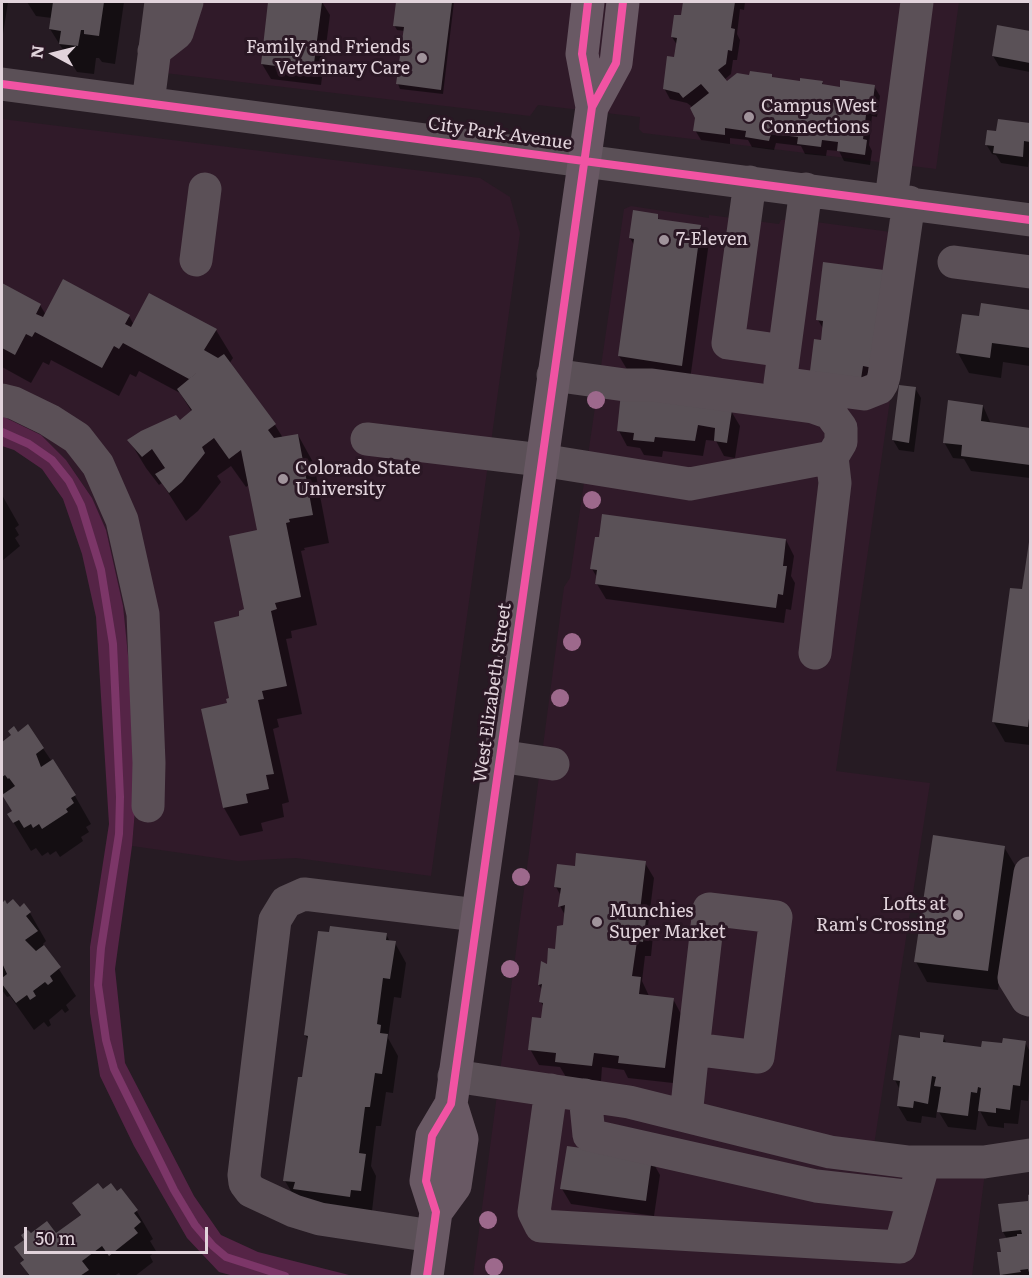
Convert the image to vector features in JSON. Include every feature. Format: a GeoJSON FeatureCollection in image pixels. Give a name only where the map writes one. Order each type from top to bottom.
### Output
{"type":"FeatureCollection","features":[{"type":"Feature","properties":{"kind":"main road","name":"West Elizabeth Street"},"geometry":{"type":"LineString","coordinates":[[588,2],[582,54],[592,107]]}},
{"type":"Feature","properties":{"kind":"main road","name":"West Elizabeth Street"},"geometry":{"type":"LineString","coordinates":[[427,1276],[434,1224],[426,1181],[432,1136],[453,1090],[583,160],[592,107],[616,63],[623,2]]}},
{"type":"Feature","properties":{"kind":"street"},"geometry":{"type":"LineString","coordinates":[[148,103],[161,2]]}},
{"type":"Feature","properties":{"kind":"street"},"geometry":{"type":"LineString","coordinates":[[154,51],[177,33],[187,2]]}},
{"type":"Feature","properties":{"kind":"street"},"geometry":{"type":"LineString","coordinates":[[806,189],[780,383],[864,394],[874,391],[882,384],[917,2]]}},
{"type":"Feature","properties":{"kind":"street","name":"City Park Avenue"},"geometry":{"type":"LineString","coordinates":[[2,84],[1030,220]]}},
{"type":"Feature","properties":{"kind":"street"},"geometry":{"type":"LineString","coordinates":[[750,182],[728,343],[784,351]]}},
{"type":"Feature","properties":{"kind":"street"},"geometry":{"type":"LineString","coordinates":[[196,260],[205,189]]}},
{"type":"Feature","properties":{"kind":"street"},"geometry":{"type":"LineString","coordinates":[[954,262],[1030,272]]}},
{"type":"Feature","properties":{"kind":"street"},"geometry":{"type":"LineString","coordinates":[[553,375],[813,407],[830,413],[841,428],[841,442],[832,457],[835,483],[815,653]]}},
{"type":"Feature","properties":{"kind":"street"},"geometry":{"type":"LineString","coordinates":[[2,400],[49,420],[77,438],[98,465],[122,520],[143,614],[149,762],[148,806]]}},
{"type":"Feature","properties":{"kind":"street"},"geometry":{"type":"LineString","coordinates":[[367,439],[541,460],[690,484],[832,457]]}},
{"type":"Feature","properties":{"kind":"street"},"geometry":{"type":"LineString","coordinates":[[500,756],[553,764]]}},
{"type":"Feature","properties":{"kind":"street"},"geometry":{"type":"LineString","coordinates":[[1030,873],[1014,978],[1027,999],[1030,1000]]}},
{"type":"Feature","properties":{"kind":"street"},"geometry":{"type":"LineString","coordinates":[[434,1224],[320,1220],[294,1212],[251,1191],[245,1184],[244,1174],[275,920],[286,902],[304,894],[477,915]]}},
{"type":"Feature","properties":{"kind":"street"},"geometry":{"type":"LineString","coordinates":[[686,1116],[693,1049],[709,909],[776,917],[758,1057],[693,1049]]}},
{"type":"Feature","properties":{"kind":"street"},"geometry":{"type":"LineString","coordinates":[[453,1090],[551,1090],[629,1101],[830,1152],[909,1162],[984,1162],[1030,1155]]}},
{"type":"Feature","properties":{"kind":"street"},"geometry":{"type":"LineString","coordinates":[[551,1090],[534,1212],[541,1226],[900,1247],[924,1162]]}},
{"type":"Feature","properties":{"kind":"street"},"geometry":{"type":"LineString","coordinates":[[585,1095],[589,1135],[816,1186],[914,1197]]}},
{"type":"Feature","properties":{"kind":"shaded area"},"geometry":{"type":"Polygon","coordinates":[[[166,2],[959,2],[936,169],[643,133],[639,129],[640,117],[538,105],[530,116],[156,72],[166,2]]]}},
{"type":"Feature","properties":{"kind":"shaded area","name":"Colorado State University"},"geometry":{"type":"Polygon","coordinates":[[[2,119],[480,178],[510,197],[520,233],[431,876],[296,858],[238,861],[132,846],[135,810],[92,498],[66,460],[41,435],[2,416],[2,119]]]}},
{"type":"Feature","properties":{"kind":"shaded area"},"geometry":{"type":"Polygon","coordinates":[[[631,206],[709,218],[709,215],[779,224],[781,220],[793,219],[914,235],[836,771],[930,783],[874,1145],[988,1148],[972,1276],[473,1276],[564,587],[570,578],[624,209],[631,206]]]}},
{"type":"Feature","properties":{"kind":"shaded area"},"geometry":{"type":"Polygon","coordinates":[[[2,416],[41,435],[66,460],[92,498],[106,530],[123,606],[134,715],[135,810],[115,969],[125,1063],[194,1196],[221,1235],[258,1252],[353,1276],[234,1276],[219,1272],[187,1238],[134,1146],[100,1076],[90,1013],[90,947],[109,824],[96,617],[82,554],[63,499],[42,469],[14,450],[2,446],[2,416]]]}},
{"type":"Feature","properties":{"kind":"building"},"geometry":{"type":"Polygon","coordinates":[[[53,2],[104,2],[99,36],[84,34],[84,30],[81,30],[78,46],[59,44],[61,31],[49,29],[53,2]]]}},
{"type":"Feature","properties":{"kind":"building"},"geometry":{"type":"Polygon","coordinates":[[[268,2],[322,2],[313,71],[261,64],[268,2]]]}},
{"type":"Feature","properties":{"kind":"building","name":"Family and Friends Veterinary Care"},"geometry":{"type":"Polygon","coordinates":[[[396,2],[452,2],[441,90],[396,84],[404,27],[393,26],[396,2]]]}},
{"type":"Feature","properties":{"kind":"building"},"geometry":{"type":"Polygon","coordinates":[[[683,2],[735,2],[731,28],[735,29],[732,51],[728,50],[726,64],[718,70],[727,81],[737,73],[749,75],[750,71],[800,81],[800,78],[823,81],[822,84],[840,87],[840,80],[875,85],[872,108],[867,107],[863,139],[867,140],[865,155],[837,151],[838,142],[822,140],[821,147],[797,144],[798,137],[771,134],[769,141],[745,137],[746,131],[725,128],[725,135],[693,131],[695,118],[690,108],[709,93],[701,84],[683,98],[679,93],[663,89],[667,56],[674,57],[677,38],[671,37],[674,15],[681,15],[683,2]]]}},
{"type":"Feature","properties":{"kind":"building"},"geometry":{"type":"Polygon","coordinates":[[[997,25],[1030,31],[1030,63],[992,56],[997,25]]]}},
{"type":"Feature","properties":{"kind":"building"},"geometry":{"type":"Polygon","coordinates":[[[998,119],[1030,123],[1030,142],[1024,141],[1023,157],[993,153],[994,146],[985,145],[987,130],[996,131],[998,119]]]}},
{"type":"Feature","properties":{"kind":"building"},"geometry":{"type":"Polygon","coordinates":[[[633,210],[658,214],[658,219],[701,225],[682,366],[618,356],[634,239],[629,238],[633,210]]]}},
{"type":"Feature","properties":{"kind":"building"},"geometry":{"type":"Polygon","coordinates":[[[823,262],[884,270],[878,369],[863,366],[861,379],[810,371],[814,339],[821,340],[823,321],[816,320],[823,262]]]}},
{"type":"Feature","properties":{"kind":"building"},"geometry":{"type":"Polygon","coordinates":[[[63,279],[130,315],[125,324],[131,327],[149,293],[217,329],[204,350],[218,358],[224,354],[276,424],[268,430],[274,438],[298,434],[313,515],[289,519],[290,522],[286,523],[301,597],[275,603],[277,609],[271,611],[287,686],[262,691],[264,699],[258,700],[274,774],[266,775],[269,789],[246,794],[248,803],[223,808],[201,709],[227,703],[226,699],[229,698],[214,622],[239,616],[239,611],[244,609],[229,536],[257,530],[241,450],[229,459],[214,438],[202,447],[205,453],[182,482],[169,493],[155,474],[165,468],[152,449],[142,457],[127,440],[176,415],[180,420],[192,410],[177,389],[200,370],[189,379],[123,343],[119,349],[114,346],[102,368],[35,332],[32,337],[26,334],[15,355],[2,348],[2,283],[41,304],[36,314],[43,317],[63,279]]]}},
{"type":"Feature","properties":{"kind":"building"},"geometry":{"type":"Polygon","coordinates":[[[981,303],[1030,310],[1030,348],[992,343],[990,358],[956,353],[962,314],[979,316],[981,303]]]}},
{"type":"Feature","properties":{"kind":"building"},"geometry":{"type":"Polygon","coordinates":[[[899,385],[916,387],[909,443],[892,440],[899,385]]]}},
{"type":"Feature","properties":{"kind":"building"},"geometry":{"type":"Polygon","coordinates":[[[621,393],[732,410],[727,443],[714,441],[715,428],[698,425],[695,441],[655,437],[654,442],[633,440],[634,433],[617,431],[621,393]]]}},
{"type":"Feature","properties":{"kind":"building"},"geometry":{"type":"Polygon","coordinates":[[[948,400],[983,405],[981,421],[1030,428],[1030,465],[961,456],[962,445],[943,443],[948,400]]]}},
{"type":"Feature","properties":{"kind":"building"},"geometry":{"type":"Polygon","coordinates":[[[602,514],[786,539],[783,566],[787,566],[783,595],[778,594],[776,608],[595,584],[597,570],[590,569],[595,537],[599,537],[602,514]]]}},
{"type":"Feature","properties":{"kind":"building"},"geometry":{"type":"Polygon","coordinates":[[[1029,542],[1030,710],[1028,727],[992,722],[1010,588],[1022,589],[1029,542]]]}},
{"type":"Feature","properties":{"kind":"building"},"geometry":{"type":"Polygon","coordinates":[[[28,724],[44,748],[36,754],[41,767],[53,759],[76,795],[71,798],[74,803],[66,809],[68,812],[42,829],[39,824],[33,828],[31,824],[24,828],[19,820],[13,823],[7,814],[12,811],[2,795],[15,786],[5,775],[2,777],[2,742],[11,735],[8,731],[14,726],[18,732],[28,724]]]}},
{"type":"Feature","properties":{"kind":"building","name":"Lofts at Ram's Crossing"},"geometry":{"type":"Polygon","coordinates":[[[933,835],[1005,846],[988,971],[914,962],[933,835]]]}},
{"type":"Feature","properties":{"kind":"building"},"geometry":{"type":"Polygon","coordinates":[[[576,853],[646,861],[639,919],[646,919],[643,942],[637,941],[632,976],[641,977],[639,994],[674,998],[665,1068],[618,1063],[619,1056],[594,1053],[592,1066],[555,1062],[556,1053],[528,1050],[532,1017],[541,1018],[543,1003],[539,1002],[542,984],[538,985],[541,961],[547,964],[548,948],[555,949],[557,926],[563,925],[565,905],[558,907],[561,888],[554,887],[557,864],[575,866],[576,853]]]}},
{"type":"Feature","properties":{"kind":"building"},"geometry":{"type":"Polygon","coordinates":[[[13,899],[20,907],[24,903],[31,912],[26,916],[38,931],[25,940],[36,951],[44,945],[61,967],[50,976],[53,981],[48,985],[45,982],[33,991],[36,996],[30,1000],[27,995],[16,1003],[2,984],[2,978],[7,974],[2,963],[2,903],[5,900],[7,904],[13,899]]]}},
{"type":"Feature","properties":{"kind":"building"},"geometry":{"type":"Polygon","coordinates":[[[330,926],[387,933],[386,940],[396,941],[390,979],[383,978],[377,1024],[381,1025],[380,1033],[388,1034],[382,1074],[375,1073],[370,1107],[365,1107],[359,1153],[366,1154],[361,1191],[351,1190],[350,1197],[293,1189],[295,1182],[283,1181],[298,1077],[302,1077],[308,1036],[304,1035],[318,931],[329,932],[330,926]]]}},
{"type":"Feature","properties":{"kind":"building"},"geometry":{"type":"Polygon","coordinates":[[[920,1032],[944,1035],[943,1042],[981,1047],[982,1041],[1002,1043],[1003,1038],[1026,1041],[1020,1086],[1013,1085],[1010,1110],[996,1108],[996,1113],[978,1111],[981,1088],[978,1087],[977,1093],[971,1092],[968,1116],[937,1112],[941,1087],[934,1086],[936,1077],[932,1076],[928,1104],[914,1101],[913,1108],[897,1106],[900,1081],[893,1080],[899,1035],[920,1038],[920,1032]]]}},
{"type":"Feature","properties":{"kind":"building"},"geometry":{"type":"Polygon","coordinates":[[[567,1146],[652,1158],[646,1201],[560,1189],[567,1146]]]}},
{"type":"Feature","properties":{"kind":"building"},"geometry":{"type":"Polygon","coordinates":[[[98,1183],[103,1189],[111,1183],[117,1191],[121,1188],[138,1210],[134,1213],[141,1222],[134,1228],[138,1233],[109,1256],[102,1246],[82,1261],[89,1270],[80,1276],[30,1276],[20,1263],[24,1260],[14,1247],[24,1240],[21,1235],[28,1230],[31,1233],[47,1221],[56,1233],[81,1215],[72,1203],[98,1183]]]}},
{"type":"Feature","properties":{"kind":"building"},"geometry":{"type":"Polygon","coordinates":[[[1030,1194],[1030,1276],[1028,1269],[1000,1275],[997,1252],[1001,1252],[999,1239],[1022,1234],[1021,1230],[1002,1232],[998,1204],[1028,1201],[1030,1194]]]}},
{"type":"Feature","properties":{"kind":"waterway"},"geometry":{"type":"LineString","coordinates":[[2,432],[29,444],[52,460],[69,481],[81,505],[101,570],[113,644],[120,797],[119,834],[101,948],[98,985],[106,1040],[114,1069],[174,1190],[195,1225],[226,1257],[285,1276]]}},
{"type":"Feature","properties":{"kind":"cycle path"},"geometry":{"type":"LineString","coordinates":[[427,1276],[436,1212],[426,1181],[432,1136],[451,1104],[592,107],[582,54],[588,2]]}},
{"type":"Feature","properties":{"kind":"cycle path"},"geometry":{"type":"LineString","coordinates":[[592,107],[616,63],[623,2]]}},
{"type":"Feature","properties":{"kind":"cycle path"},"geometry":{"type":"LineString","coordinates":[[2,84],[1030,220]]}},
{"type":"Feature","properties":{"kind":"place","name":"Family and Friends Veterinary Care"},"geometry":{"type":"Point","coordinates":[422,58]}},
{"type":"Feature","properties":{"kind":"place","name":"Campus West Connections"},"geometry":{"type":"Point","coordinates":[749,117]}},
{"type":"Feature","properties":{"kind":"place","name":"7-Eleven"},"geometry":{"type":"Point","coordinates":[664,240]}},
{"type":"Feature","properties":{"kind":"place","name":"Colorado State University"},"geometry":{"type":"Point","coordinates":[283,479]}},
{"type":"Feature","properties":{"kind":"place","name":"Lofts at Ram's Crossing"},"geometry":{"type":"Point","coordinates":[958,915]}},
{"type":"Feature","properties":{"kind":"place","name":"Munchies Super Market"},"geometry":{"type":"Point","coordinates":[597,922]}}]}
